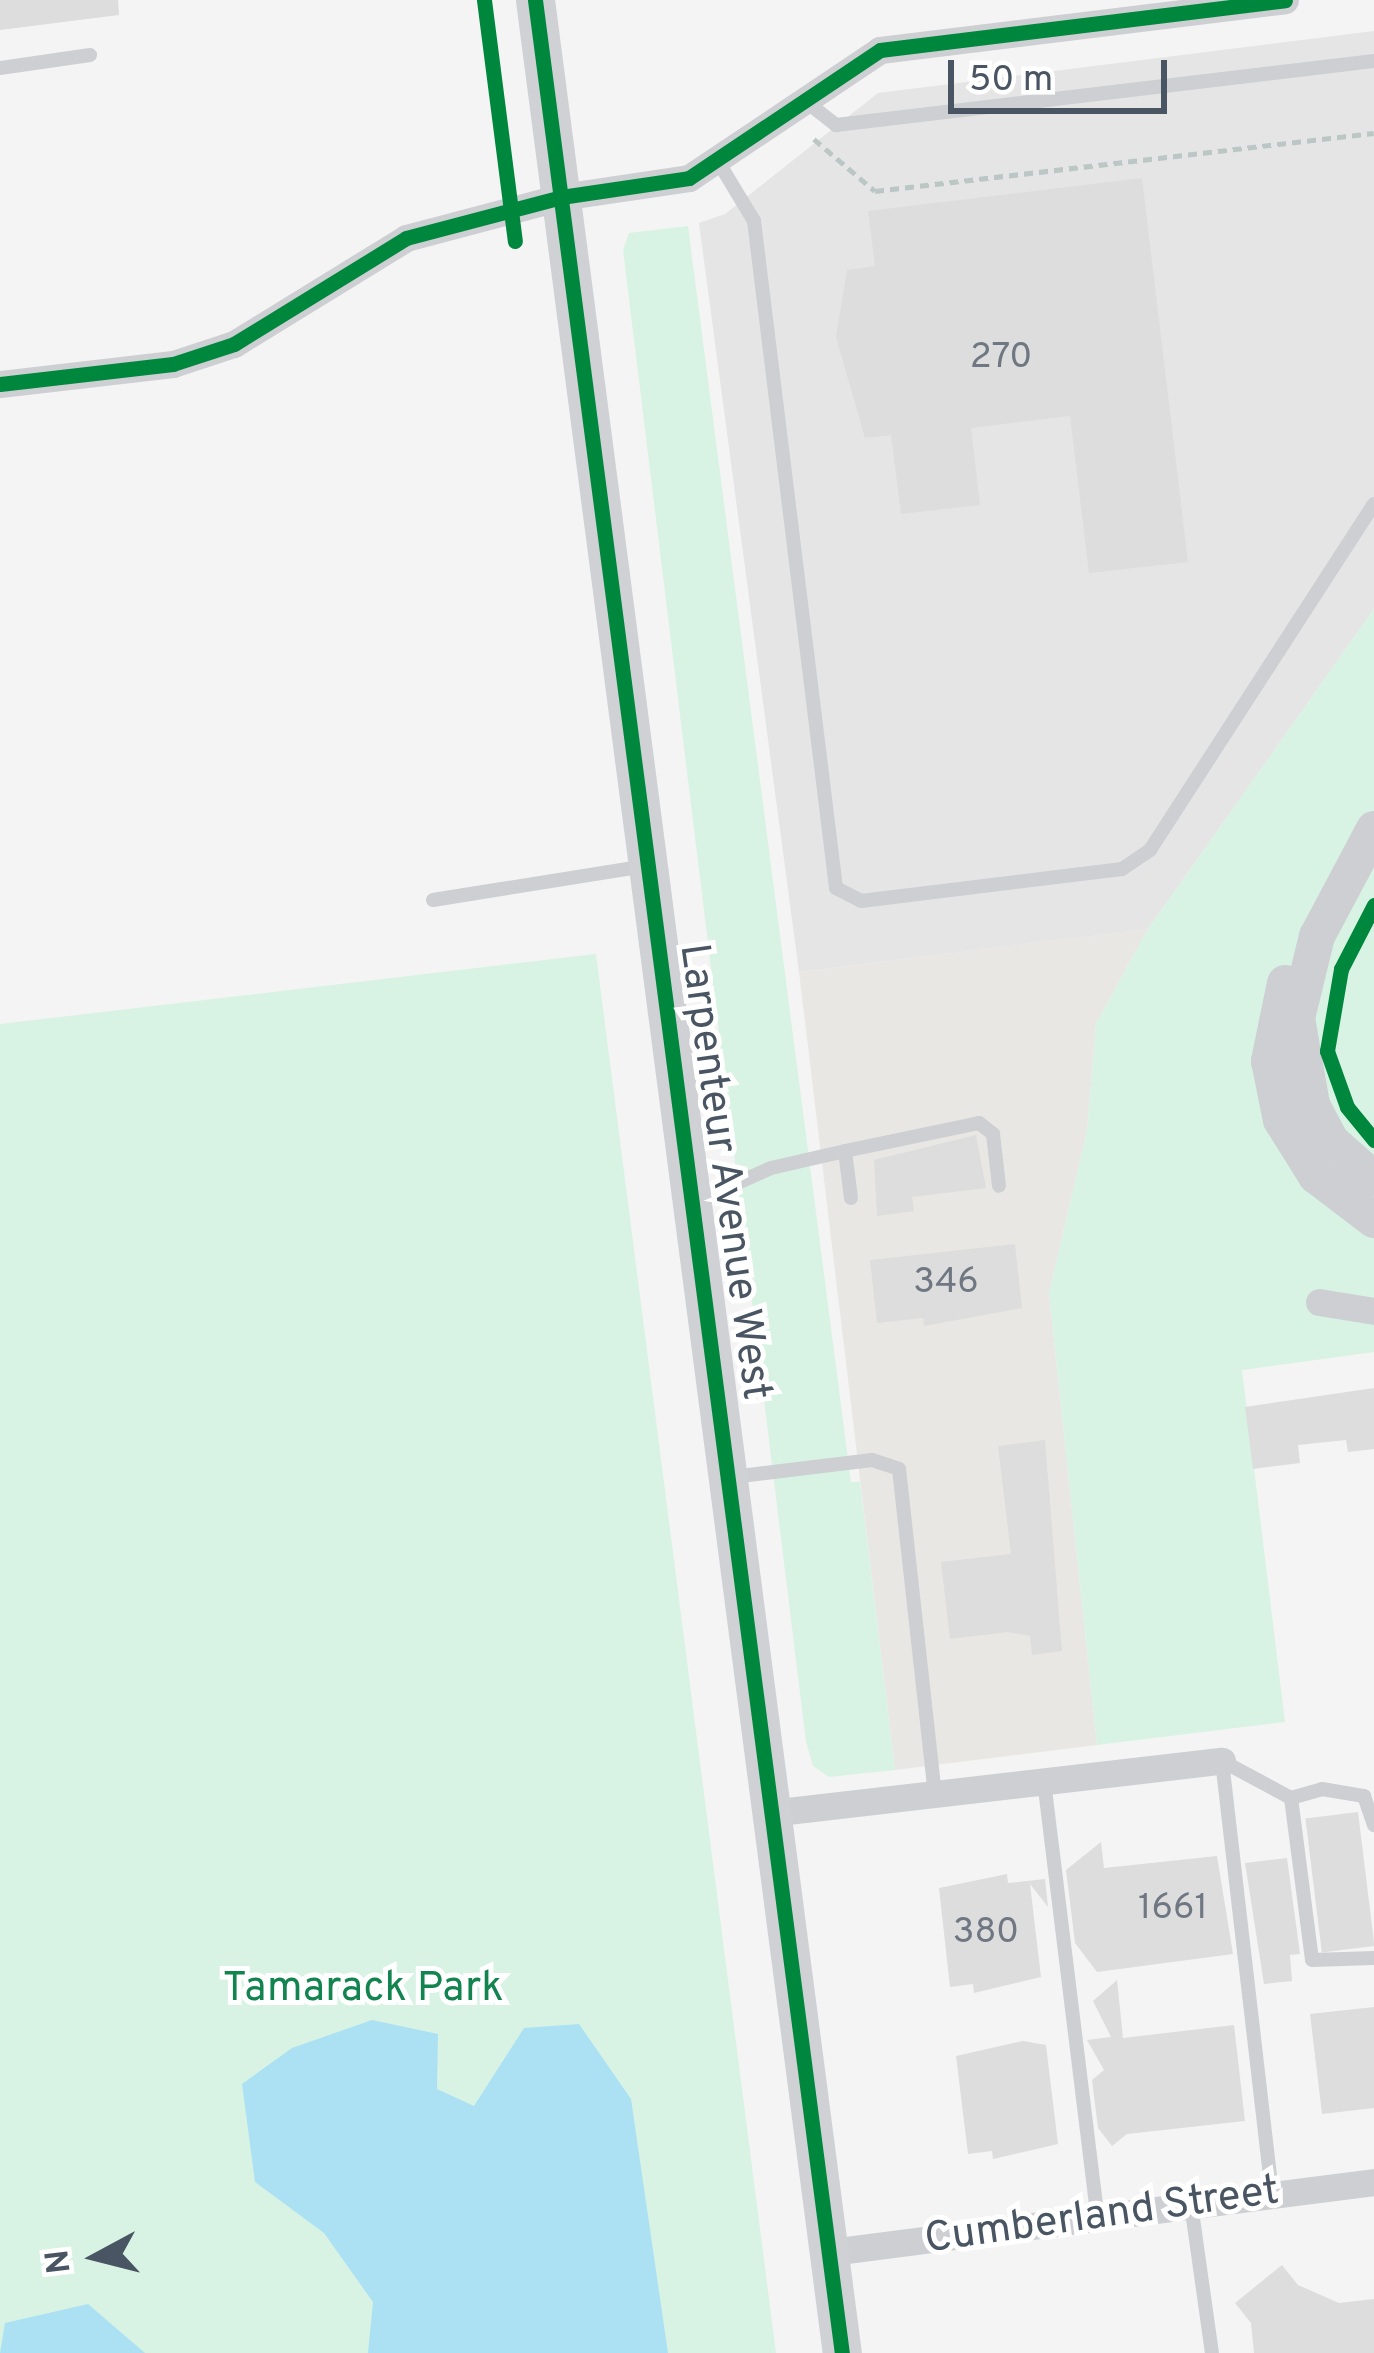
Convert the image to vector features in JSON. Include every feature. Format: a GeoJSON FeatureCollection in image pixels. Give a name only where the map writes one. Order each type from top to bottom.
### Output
{"type":"FeatureCollection","features":[{"type":"Feature","properties":{"kind":"main road","name":"Larpenteur Avenue West"},"geometry":{"type":"LineString","coordinates":[[535,0],[842,2353]]}},
{"type":"Feature","properties":{"kind":"street"},"geometry":{"type":"LineString","coordinates":[[0,384],[173,364],[234,344],[406,238],[561,197],[645,188],[719,164],[880,50],[1285,0]]}},
{"type":"Feature","properties":{"kind":"street"},"geometry":{"type":"LineString","coordinates":[[1374,829],[1277,1000],[1272,1087],[1295,1149],[1374,1220]]}},
{"type":"Feature","properties":{"kind":"street"},"geometry":{"type":"LineString","coordinates":[[1317,936],[1298,1056],[1331,1141],[1374,1179]]}},
{"type":"Feature","properties":{"kind":"street"},"geometry":{"type":"LineString","coordinates":[[1319,1302],[1374,1311]]}},
{"type":"Feature","properties":{"kind":"street"},"geometry":{"type":"LineString","coordinates":[[770,1813],[1222,1761]]}},
{"type":"Feature","properties":{"kind":"street","name":"Cumberland Street"},"geometry":{"type":"LineString","coordinates":[[831,2252],[1098,2222],[1191,2204],[1374,2182]]}},
{"type":"Feature","properties":{"kind":"lane"},"geometry":{"type":"LineString","coordinates":[[0,68],[90,55]]}},
{"type":"Feature","properties":{"kind":"lane"},"geometry":{"type":"LineString","coordinates":[[804,100],[836,125],[1374,61]]}},
{"type":"Feature","properties":{"kind":"lane"},"geometry":{"type":"LineString","coordinates":[[719,164],[754,221],[836,888],[861,901],[1122,868],[1150,850],[1374,504]]}},
{"type":"Feature","properties":{"kind":"lane"},"geometry":{"type":"LineString","coordinates":[[433,900],[646,866]]}},
{"type":"Feature","properties":{"kind":"lane"},"geometry":{"type":"LineString","coordinates":[[691,1204],[771,1168],[886,1136],[986,1124],[999,1186]]}},
{"type":"Feature","properties":{"kind":"lane"},"geometry":{"type":"LineString","coordinates":[[845,1150],[851,1198]]}},
{"type":"Feature","properties":{"kind":"lane"},"geometry":{"type":"LineString","coordinates":[[727,1478],[889,1463],[903,1478],[935,1794]]}},
{"type":"Feature","properties":{"kind":"lane"},"geometry":{"type":"LineString","coordinates":[[1222,1761],[1291,1798],[1322,1789],[1364,1796],[1374,1825]]}},
{"type":"Feature","properties":{"kind":"lane"},"geometry":{"type":"LineString","coordinates":[[1222,1761],[1272,2194]]}},
{"type":"Feature","properties":{"kind":"lane"},"geometry":{"type":"LineString","coordinates":[[1044,1781],[1098,2222]]}},
{"type":"Feature","properties":{"kind":"lane"},"geometry":{"type":"LineString","coordinates":[[1291,1798],[1312,1960],[1374,1958]]}},
{"type":"Feature","properties":{"kind":"lane"},"geometry":{"type":"LineString","coordinates":[[1191,2204],[1212,2353]]}},
{"type":"Feature","properties":{"kind":"path"},"geometry":{"type":"LineString","coordinates":[[808,134],[875,191],[1374,133]]}},
{"type":"Feature","properties":{"kind":"shaded area"},"geometry":{"type":"Polygon","coordinates":[[[1374,31],[1374,609],[1148,929],[799,972],[699,223],[725,214],[878,93],[1374,31]]]}},
{"type":"Feature","properties":{"kind":"shaded area"},"geometry":{"type":"Polygon","coordinates":[[[1148,929],[1096,1024],[1087,1131],[1049,1293],[1097,1745],[895,1770],[799,972],[1148,929]]]}},
{"type":"Feature","properties":{"kind":"green space"},"geometry":{"type":"Polygon","coordinates":[[[688,226],[851,1482],[860,1482],[895,1770],[829,1777],[813,1766],[806,1742],[623,250],[629,233],[688,226]]]}},
{"type":"Feature","properties":{"kind":"green space"},"geometry":{"type":"Polygon","coordinates":[[[1374,609],[1374,1352],[1242,1370],[1285,1722],[1097,1745],[1049,1293],[1087,1131],[1096,1024],[1148,929],[1374,609]]]}},
{"type":"Feature","properties":{"kind":"green space","name":"Tamarack Park"},"geometry":{"type":"Polygon","coordinates":[[[596,954],[776,2353],[0,2353],[0,1024],[596,954]]]}},
{"type":"Feature","properties":{"kind":"water"},"geometry":{"type":"Polygon","coordinates":[[[372,2020],[438,2034],[437,2089],[474,2106],[524,2028],[579,2024],[631,2099],[668,2353],[368,2353],[373,2302],[324,2233],[255,2182],[242,2084],[292,2048],[372,2020]]]}},
{"type":"Feature","properties":{"kind":"water"},"geometry":{"type":"Polygon","coordinates":[[[88,2304],[145,2353],[0,2353],[5,2323],[88,2304]]]}},
{"type":"Feature","properties":{"kind":"building"},"geometry":{"type":"Polygon","coordinates":[[[0,0],[118,0],[119,15],[0,30],[0,0]]]}},
{"type":"Feature","properties":{"kind":"building"},"geometry":{"type":"Polygon","coordinates":[[[1142,178],[1188,562],[1089,573],[1070,416],[971,428],[980,505],[901,514],[891,435],[865,438],[836,337],[847,270],[875,266],[868,211],[1142,178]]]}},
{"type":"Feature","properties":{"kind":"building"},"geometry":{"type":"Polygon","coordinates":[[[976,1135],[986,1188],[912,1197],[914,1211],[877,1216],[874,1160],[976,1135]]]}},
{"type":"Feature","properties":{"kind":"building"},"geometry":{"type":"Polygon","coordinates":[[[1015,1244],[1022,1308],[924,1326],[923,1318],[877,1323],[870,1260],[1015,1244]]]}},
{"type":"Feature","properties":{"kind":"building"},"geometry":{"type":"Polygon","coordinates":[[[1374,1388],[1374,1449],[1348,1452],[1346,1440],[1298,1445],[1300,1463],[1253,1469],[1245,1407],[1374,1388]]]}},
{"type":"Feature","properties":{"kind":"building"},"geometry":{"type":"Polygon","coordinates":[[[1045,1440],[1062,1651],[1032,1655],[1030,1636],[1008,1632],[950,1639],[941,1562],[1011,1554],[998,1446],[1045,1440]]]}},
{"type":"Feature","properties":{"kind":"building"},"geometry":{"type":"Polygon","coordinates":[[[1358,1812],[1374,1946],[1322,1952],[1305,1818],[1358,1812]]]}},
{"type":"Feature","properties":{"kind":"building"},"geometry":{"type":"Polygon","coordinates":[[[1101,1842],[1104,1868],[1217,1856],[1233,1954],[1097,1972],[1075,1943],[1066,1870],[1101,1842]]]}},
{"type":"Feature","properties":{"kind":"building"},"geometry":{"type":"Polygon","coordinates":[[[1287,1858],[1300,1954],[1290,1955],[1292,1981],[1264,1984],[1245,1863],[1287,1858]]]}},
{"type":"Feature","properties":{"kind":"building"},"geometry":{"type":"Polygon","coordinates":[[[1007,1874],[1008,1883],[1045,1879],[1048,1907],[1030,1884],[1041,1977],[974,1993],[973,1984],[950,1987],[939,1888],[1007,1874]]]}},
{"type":"Feature","properties":{"kind":"building"},"geometry":{"type":"Polygon","coordinates":[[[1117,1980],[1123,2038],[1234,2025],[1245,2121],[1127,2134],[1112,2146],[1098,2128],[1092,2080],[1104,2070],[1087,2040],[1111,2037],[1093,2001],[1117,1980]]]}},
{"type":"Feature","properties":{"kind":"building"},"geometry":{"type":"Polygon","coordinates":[[[1374,2007],[1374,2108],[1322,2114],[1310,2014],[1374,2007]]]}},
{"type":"Feature","properties":{"kind":"building"},"geometry":{"type":"Polygon","coordinates":[[[1023,2041],[1046,2045],[1058,2144],[993,2159],[992,2151],[968,2154],[956,2056],[1023,2041]]]}},
{"type":"Feature","properties":{"kind":"building"},"geometry":{"type":"Polygon","coordinates":[[[1282,2265],[1298,2285],[1339,2303],[1374,2299],[1374,2353],[1254,2353],[1251,2323],[1235,2303],[1282,2265]]]}},
{"type":"Feature","properties":{"kind":"cycle path"},"geometry":{"type":"LineString","coordinates":[[484,0],[515,241]]}},
{"type":"Feature","properties":{"kind":"cycle path"},"geometry":{"type":"LineString","coordinates":[[535,0],[842,2353]]}},
{"type":"Feature","properties":{"kind":"cycle path"},"geometry":{"type":"LineString","coordinates":[[0,384],[173,364],[234,344],[406,238],[561,197],[689,178],[880,50],[1285,0]]}},
{"type":"Feature","properties":{"kind":"cycle path"},"geometry":{"type":"LineString","coordinates":[[1374,905],[1341,969],[1327,1051],[1347,1107],[1374,1140]]}}]}
